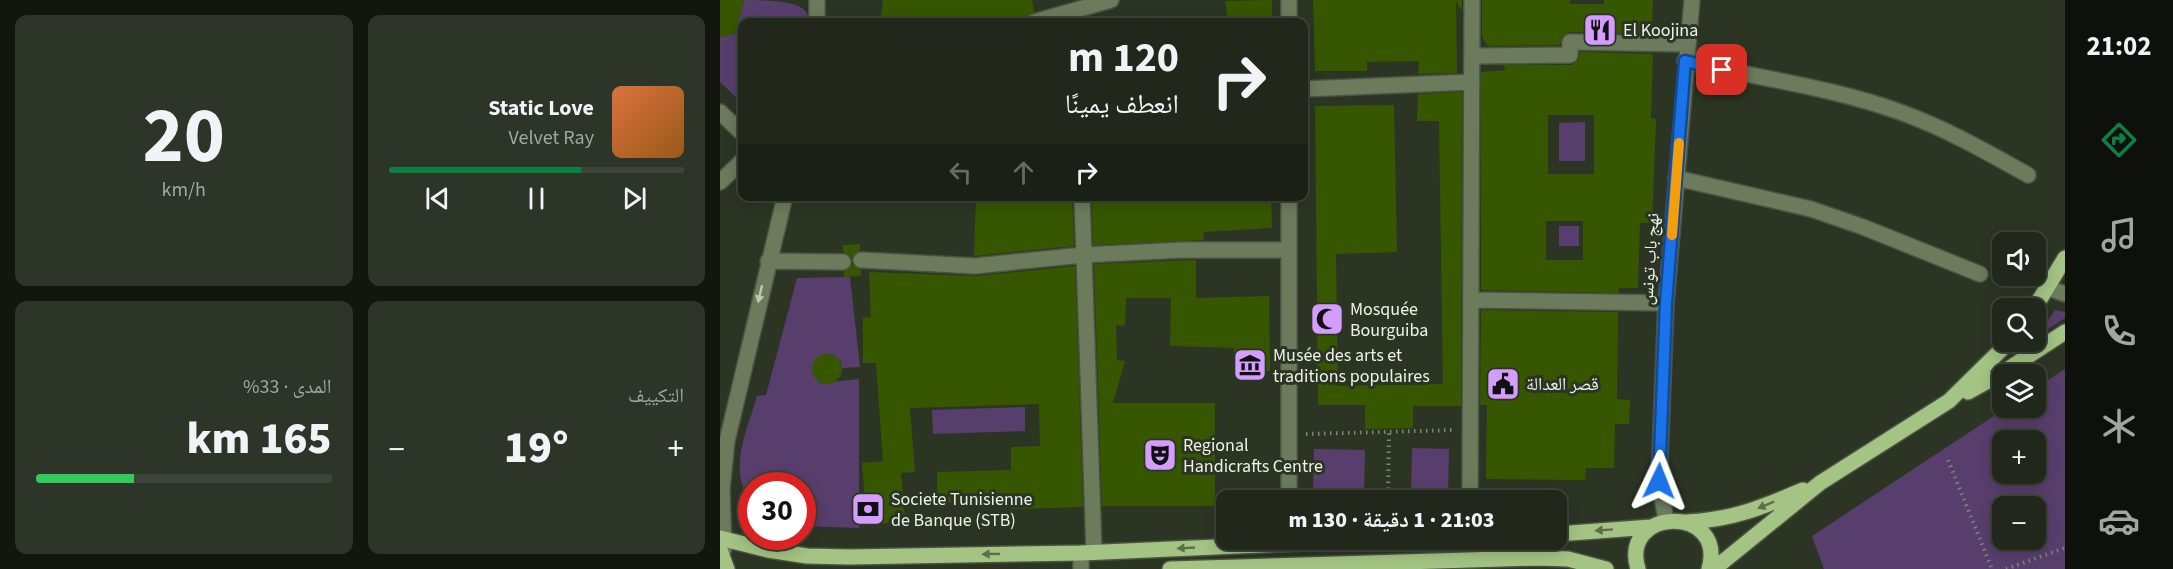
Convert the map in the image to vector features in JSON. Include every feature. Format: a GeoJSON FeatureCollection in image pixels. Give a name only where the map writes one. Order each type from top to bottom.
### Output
{"type":"FeatureCollection","features":[{"type":"Feature","properties":{"kind":"main road"},"geometry":{"type":"LineString","coordinates":[[2041,298],[2065,258]]}},
{"type":"Feature","properties":{"kind":"main road"},"geometry":{"type":"LineString","coordinates":[[1714,569],[1820,483],[1949,401],[2000,375],[2065,332]]}},
{"type":"Feature","properties":{"kind":"main road"},"geometry":{"type":"LineString","coordinates":[[1949,401],[1999,352]]}},
{"type":"Feature","properties":{"kind":"main road"},"geometry":{"type":"LineString","coordinates":[[1567,533],[1713,521],[1746,514],[1820,483]]}},
{"type":"Feature","properties":{"kind":"main road"},"geometry":{"type":"LineString","coordinates":[[1687,522],[1706,538],[1710,550],[1709,569]]}},
{"type":"Feature","properties":{"kind":"main road"},"geometry":{"type":"LineString","coordinates":[[1638,569],[1636,549],[1642,536],[1658,524]]}},
{"type":"Feature","properties":{"kind":"main road"},"geometry":{"type":"LineString","coordinates":[[723,551],[768,550],[807,556],[1087,552],[1216,546]]}},
{"type":"Feature","properties":{"kind":"main road"},"geometry":{"type":"LineString","coordinates":[[1170,569],[1293,565],[1488,565],[1568,560],[1606,569]]}},
{"type":"Feature","properties":{"kind":"street"},"geometry":{"type":"LineString","coordinates":[[817,0],[817,18]]}},
{"type":"Feature","properties":{"kind":"street"},"geometry":{"type":"LineString","coordinates":[[1051,18],[1111,0]]}},
{"type":"Feature","properties":{"kind":"street"},"geometry":{"type":"LineString","coordinates":[[1289,0],[1289,18]]}},
{"type":"Feature","properties":{"kind":"street"},"geometry":{"type":"LineString","coordinates":[[1470,490],[1472,0]]}},
{"type":"Feature","properties":{"kind":"street","name":"نهج باب تونس"},"geometry":{"type":"LineString","coordinates":[[1658,524],[1666,303],[1686,44],[1692,0]]}},
{"type":"Feature","properties":{"kind":"street"},"geometry":{"type":"LineString","coordinates":[[1472,56],[1570,55],[1570,42],[1686,44]]}},
{"type":"Feature","properties":{"kind":"street"},"geometry":{"type":"LineString","coordinates":[[1685,61],[1813,88],[1900,112],[1986,151],[2028,175]]}},
{"type":"Feature","properties":{"kind":"street"},"geometry":{"type":"LineString","coordinates":[[1308,89],[1472,82]]}},
{"type":"Feature","properties":{"kind":"street"},"geometry":{"type":"LineString","coordinates":[[720,112],[738,129]]}},
{"type":"Feature","properties":{"kind":"street"},"geometry":{"type":"LineString","coordinates":[[720,182],[738,165]]}},
{"type":"Feature","properties":{"kind":"street"},"geometry":{"type":"LineString","coordinates":[[1676,178],[1811,209],[1863,227],[1980,274]]}},
{"type":"Feature","properties":{"kind":"street"},"geometry":{"type":"LineString","coordinates":[[723,551],[724,465],[732,418],[784,201]]}},
{"type":"Feature","properties":{"kind":"street"},"geometry":{"type":"LineString","coordinates":[[1081,569],[1087,552],[1083,201]]}},
{"type":"Feature","properties":{"kind":"street"},"geometry":{"type":"LineString","coordinates":[[1289,201],[1289,490]]}},
{"type":"Feature","properties":{"kind":"street"},"geometry":{"type":"LineString","coordinates":[[861,261],[975,266],[1083,255],[1182,250],[1289,250]]}},
{"type":"Feature","properties":{"kind":"street"},"geometry":{"type":"LineString","coordinates":[[768,261],[843,262]]}},
{"type":"Feature","properties":{"kind":"street"},"geometry":{"type":"LineString","coordinates":[[2048,288],[2065,294]]}},
{"type":"Feature","properties":{"kind":"street"},"geometry":{"type":"LineString","coordinates":[[1471,300],[1666,303]]}},
{"type":"Feature","properties":{"kind":"street"},"geometry":{"type":"LineString","coordinates":[[720,439],[732,418]]}},
{"type":"Feature","properties":{"kind":"street"},"geometry":{"type":"LineString","coordinates":[[1292,550],[1293,565]]}},
{"type":"Feature","properties":{"kind":"street"},"geometry":{"type":"LineString","coordinates":[[1332,550],[1333,566]]}},
{"type":"Feature","properties":{"kind":"path"},"geometry":{"type":"LineString","coordinates":[[1289,435],[1470,430]]}},
{"type":"Feature","properties":{"kind":"path"},"geometry":{"type":"LineString","coordinates":[[1388,490],[1389,433]]}},
{"type":"Feature","properties":{"kind":"path"},"geometry":{"type":"LineString","coordinates":[[1948,460],[1992,569]]}},
{"type":"Feature","properties":{"kind":"path"},"geometry":{"type":"LineString","coordinates":[[2006,569],[2065,548]]}},
{"type":"Feature","properties":{"kind":"shaded area"},"geometry":{"type":"Polygon","coordinates":[[[744,0],[763,0],[796,5],[804,9],[808,15],[808,18],[739,18],[744,0]]]}},
{"type":"Feature","properties":{"kind":"shaded area"},"geometry":{"type":"Polygon","coordinates":[[[738,23],[738,99],[720,82],[720,37],[735,34],[738,23]]]}},
{"type":"Feature","properties":{"kind":"shaded area"},"geometry":{"type":"Polygon","coordinates":[[[1585,122],[1585,161],[1559,161],[1559,123],[1585,122]]]}},
{"type":"Feature","properties":{"kind":"shaded area"},"geometry":{"type":"Polygon","coordinates":[[[1559,226],[1579,226],[1579,246],[1559,246],[1559,226]]]}},
{"type":"Feature","properties":{"kind":"shaded area"},"geometry":{"type":"Polygon","coordinates":[[[850,277],[860,367],[842,368],[841,361],[832,354],[821,355],[813,364],[813,374],[820,383],[859,379],[859,528],[816,526],[816,472],[740,472],[744,437],[757,396],[766,395],[797,278],[850,277]]]}},
{"type":"Feature","properties":{"kind":"shaded area"},"geometry":{"type":"Polygon","coordinates":[[[2055,310],[2065,312],[2065,318],[2046,330],[2046,323],[2055,310]]]}},
{"type":"Feature","properties":{"kind":"shaded area"},"geometry":{"type":"Polygon","coordinates":[[[2065,369],[2065,569],[1824,569],[1812,536],[1992,417],[2046,418],[2046,381],[2065,369]]]}},
{"type":"Feature","properties":{"kind":"shaded area"},"geometry":{"type":"Polygon","coordinates":[[[1025,407],[1025,431],[933,434],[932,410],[1025,407]]]}},
{"type":"Feature","properties":{"kind":"shaded area"},"geometry":{"type":"Polygon","coordinates":[[[1412,448],[1449,449],[1448,490],[1411,490],[1412,448]]]}},
{"type":"Feature","properties":{"kind":"shaded area"},"geometry":{"type":"Polygon","coordinates":[[[1314,449],[1365,450],[1364,490],[1313,490],[1314,449]]]}},
{"type":"Feature","properties":{"kind":"building"},"geometry":{"type":"Polygon","coordinates":[[[720,0],[744,0],[735,34],[720,37],[720,0]]]}},
{"type":"Feature","properties":{"kind":"building"},"geometry":{"type":"Polygon","coordinates":[[[883,0],[1032,0],[1034,12],[1026,18],[881,18],[883,0]]]}},
{"type":"Feature","properties":{"kind":"building"},"geometry":{"type":"Polygon","coordinates":[[[1272,0],[1272,18],[1227,18],[1225,1],[1272,0]]]}},
{"type":"Feature","properties":{"kind":"building"},"geometry":{"type":"Polygon","coordinates":[[[1313,0],[1462,0],[1462,11],[1456,2],[1457,73],[1418,74],[1419,61],[1367,62],[1367,71],[1315,71],[1313,0]]]}},
{"type":"Feature","properties":{"kind":"building"},"geometry":{"type":"Polygon","coordinates":[[[1482,0],[1570,0],[1570,4],[1604,4],[1604,0],[1653,0],[1652,34],[1570,32],[1562,37],[1560,45],[1488,46],[1482,37],[1482,0]]]}},
{"type":"Feature","properties":{"kind":"building"},"geometry":{"type":"Polygon","coordinates":[[[1580,52],[1653,54],[1651,118],[1656,119],[1652,223],[1640,223],[1638,288],[1619,288],[1619,293],[1481,290],[1481,72],[1506,70],[1503,65],[1571,65],[1578,60],[1580,52]],[[1548,115],[1548,174],[1594,174],[1594,115],[1548,115]],[[1546,221],[1546,260],[1583,260],[1583,221],[1546,221]]]}},
{"type":"Feature","properties":{"kind":"building","name":"Mosquée Bourguiba"},"geometry":{"type":"Polygon","coordinates":[[[1462,92],[1461,406],[1413,406],[1413,428],[1365,429],[1365,405],[1318,405],[1315,106],[1394,105],[1397,252],[1336,254],[1338,386],[1443,384],[1439,121],[1417,121],[1418,94],[1462,92]]]}},
{"type":"Feature","properties":{"kind":"building"},"geometry":{"type":"Polygon","coordinates":[[[976,201],[1072,201],[1074,246],[974,256],[976,201]]]}},
{"type":"Feature","properties":{"kind":"building"},"geometry":{"type":"Polygon","coordinates":[[[1092,201],[1271,201],[1272,228],[1203,232],[1204,240],[1093,245],[1092,201]]]}},
{"type":"Feature","properties":{"kind":"building"},"geometry":{"type":"Polygon","coordinates":[[[860,244],[860,250],[852,258],[843,252],[843,245],[860,244]]]}},
{"type":"Feature","properties":{"kind":"building"},"geometry":{"type":"Polygon","coordinates":[[[1196,260],[1196,298],[1269,296],[1270,371],[1234,371],[1234,348],[1170,346],[1171,298],[1126,298],[1125,326],[1116,325],[1117,360],[1125,361],[1113,403],[1215,403],[1215,506],[1102,506],[1094,264],[1196,260]]]}},
{"type":"Feature","properties":{"kind":"building"},"geometry":{"type":"Polygon","coordinates":[[[852,264],[861,270],[861,276],[844,277],[844,272],[852,264]]]}},
{"type":"Feature","properties":{"kind":"building"},"geometry":{"type":"Polygon","coordinates":[[[1075,266],[1083,507],[1012,509],[1012,502],[937,503],[937,472],[1011,470],[1011,447],[1040,446],[1039,404],[910,408],[915,472],[901,473],[905,521],[867,525],[862,463],[883,461],[876,363],[863,363],[863,318],[871,317],[869,272],[976,276],[1075,266]]]}},
{"type":"Feature","properties":{"kind":"building","name":"قصر العدالة"},"geometry":{"type":"Polygon","coordinates":[[[1481,310],[1618,312],[1617,399],[1630,400],[1629,424],[1615,424],[1614,468],[1586,468],[1585,480],[1486,479],[1487,405],[1480,405],[1481,310]]]}},
{"type":"Feature","properties":{"kind":"building"},"geometry":{"type":"Polygon","coordinates":[[[827,354],[833,355],[841,363],[841,375],[833,383],[827,384],[821,383],[813,375],[812,369],[813,363],[821,355],[827,354]]]}},
{"type":"Feature","properties":{"kind":"slow traffic"},"geometry":{"type":"LineString","coordinates":[[1672,235],[1679,143]]}},
{"type":"Feature","properties":{"kind":"place","name":"El Koojina"},"geometry":{"type":"Point","coordinates":[1600,30]}},
{"type":"Feature","properties":{"kind":"place","name":"Mosquée Bourguiba"},"geometry":{"type":"Point","coordinates":[1327,319]}},
{"type":"Feature","properties":{"kind":"place","name":"Musée des arts et traditions populaires"},"geometry":{"type":"Point","coordinates":[1250,365]}},
{"type":"Feature","properties":{"kind":"place","name":"قصر العدالة"},"geometry":{"type":"Point","coordinates":[1503,384]}},
{"type":"Feature","properties":{"kind":"place","name":"Regional Handicrafts Centre"},"geometry":{"type":"Point","coordinates":[1160,455]}},
{"type":"Feature","properties":{"kind":"place","name":"Societe Tunisienne de Banque (STB)"},"geometry":{"type":"Point","coordinates":[868,509]}},
{"type":"Feature","properties":{"kind":"route"},"geometry":{"type":"LineString","coordinates":[[1659,481],[1666,303],[1685,61],[1722,70]]}}]}
